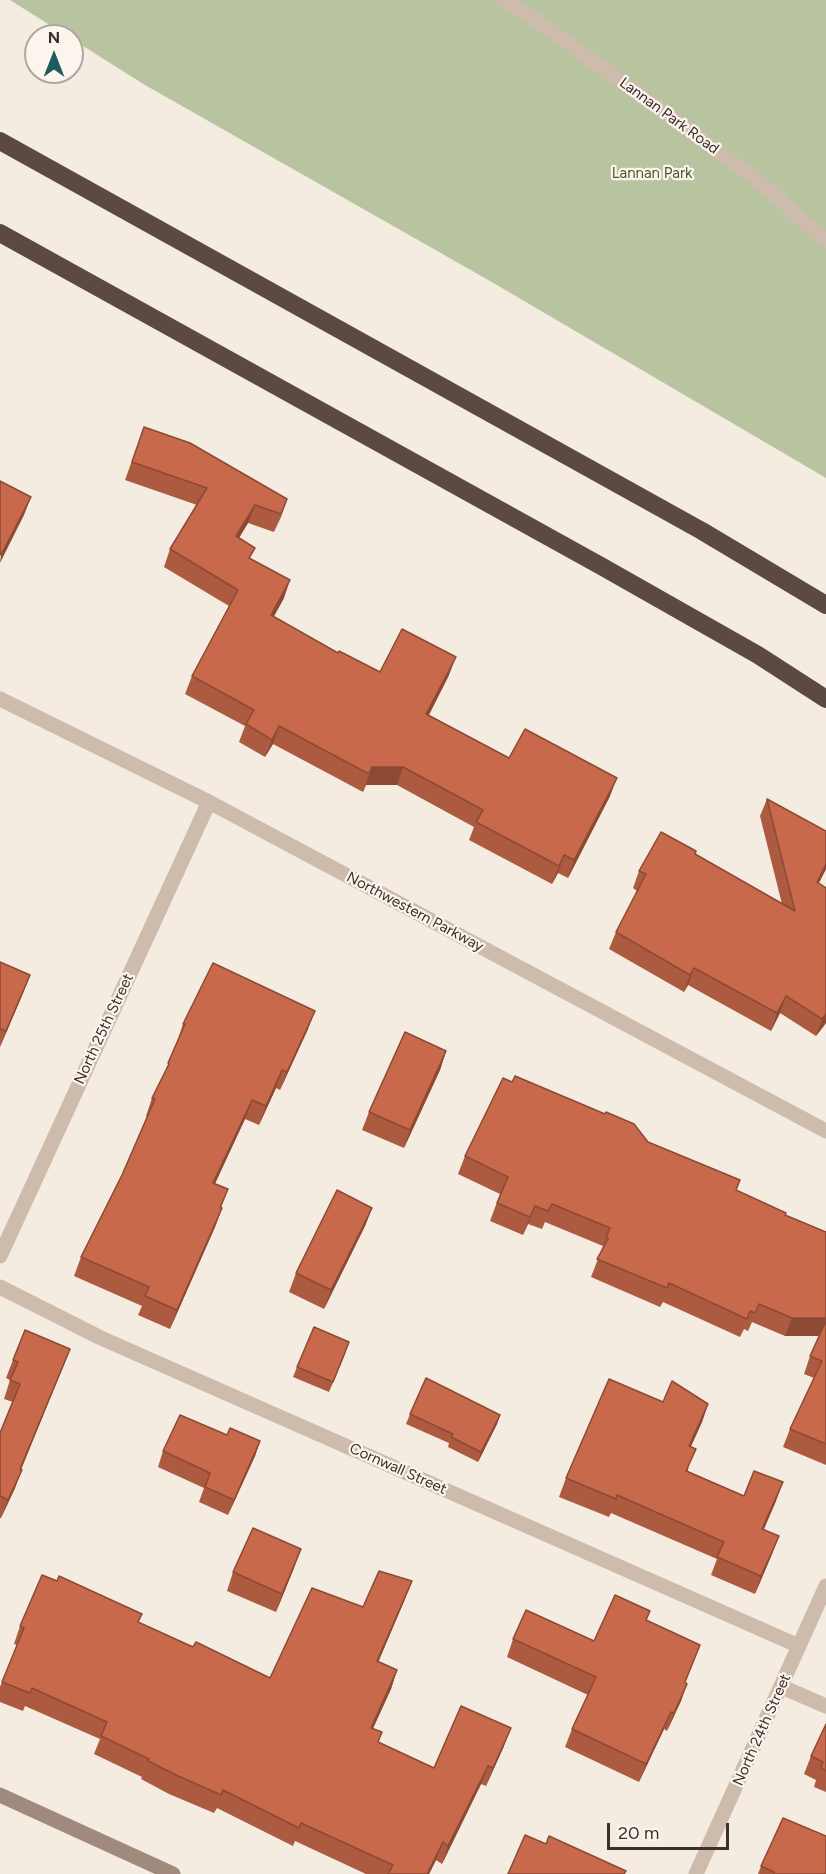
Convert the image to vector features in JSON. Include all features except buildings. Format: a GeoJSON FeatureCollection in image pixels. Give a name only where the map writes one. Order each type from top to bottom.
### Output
{"type":"FeatureCollection","features":[{"type":"Feature","properties":{"kind":"highway"},"geometry":{"type":"LineString","coordinates":[[0,141],[702,531],[826,605]]}},
{"type":"Feature","properties":{"kind":"highway"},"geometry":{"type":"LineString","coordinates":[[0,233],[601,566],[758,655],[826,699]]}},
{"type":"Feature","properties":{"kind":"street","name":"Lannan Park Road"},"geometry":{"type":"LineString","coordinates":[[503,0],[532,17],[755,178],[826,241]]}},
{"type":"Feature","properties":{"kind":"street","name":"Northwestern Parkway"},"geometry":{"type":"LineString","coordinates":[[0,699],[209,802],[826,1131]]}},
{"type":"Feature","properties":{"kind":"street","name":"North 25th Street"},"geometry":{"type":"LineString","coordinates":[[2,1246],[209,802]]}},
{"type":"Feature","properties":{"kind":"street","name":"Cornwall Street"},"geometry":{"type":"LineString","coordinates":[[0,1287],[100,1338],[799,1646]]}},
{"type":"Feature","properties":{"kind":"street","name":"North 24th Street"},"geometry":{"type":"LineString","coordinates":[[696,1874],[826,1586]]}},
{"type":"Feature","properties":{"kind":"street"},"geometry":{"type":"LineString","coordinates":[[782,1686],[826,1706]]}},
{"type":"Feature","properties":{"kind":"street"},"geometry":{"type":"LineString","coordinates":[[0,1795],[173,1874]]}},
{"type":"Feature","properties":{"kind":"green space","name":"Lannan Park"},"geometry":{"type":"Polygon","coordinates":[[[10,0],[826,0],[826,478],[490,281],[145,85],[84,47],[84,24],[48,24],[10,0]]]}}]}
